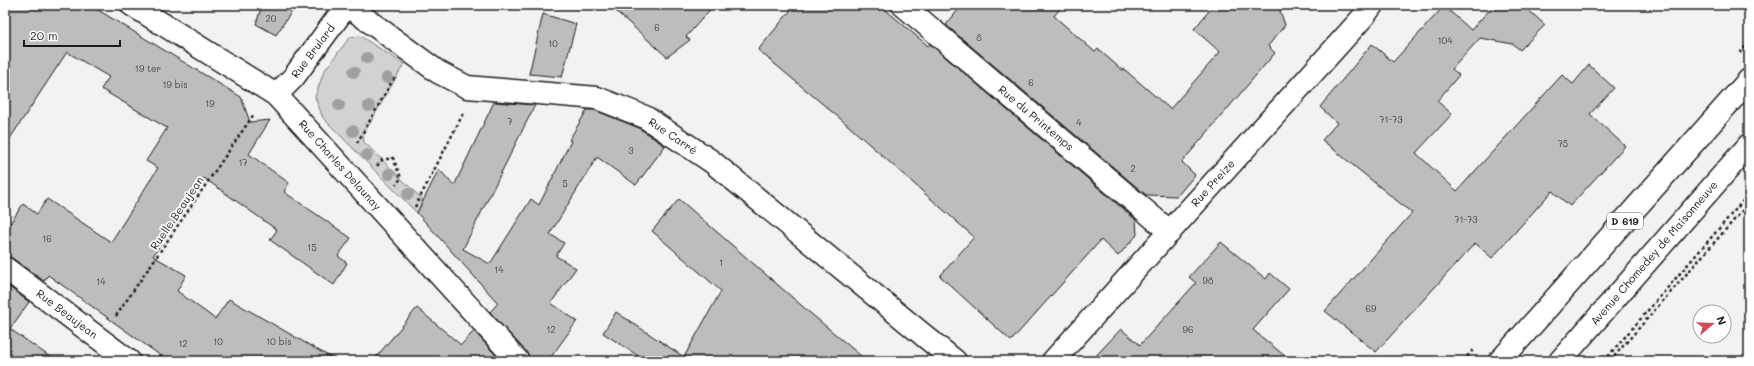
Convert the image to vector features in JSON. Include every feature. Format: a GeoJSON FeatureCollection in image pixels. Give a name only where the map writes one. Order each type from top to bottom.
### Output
{"type":"FeatureCollection","features":[{"type":"Feature","properties":{"kind":"street","name":"Rue Brulard"},"geometry":{"type":"LineString","coordinates":[[276,95],[293,78],[347,5]]}},
{"type":"Feature","properties":{"kind":"street","name":"Rue Carré"},"geometry":{"type":"LineString","coordinates":[[347,5],[438,72],[467,86],[597,98],[645,117],[711,162],[955,361]]}},
{"type":"Feature","properties":{"kind":"street","name":"Rue du Printemps"},"geometry":{"type":"LineString","coordinates":[[903,5],[1170,232]]}},
{"type":"Feature","properties":{"kind":"street","name":"Rue Preize"},"geometry":{"type":"LineString","coordinates":[[1053,361],[1364,16],[1372,5]]}},
{"type":"Feature","properties":{"kind":"street","name":"Rue Charles Delaunay"},"geometry":{"type":"LineString","coordinates":[[141,7],[276,95],[518,361]]}},
{"type":"Feature","properties":{"kind":"street","name":"D 619"},"geometry":{"type":"LineString","coordinates":[[1500,361],[1749,80]]}},
{"type":"Feature","properties":{"kind":"street","name":"Avenue Chomedey de Maisonneuve"},"geometry":{"type":"LineString","coordinates":[[1560,361],[1749,145]]}},
{"type":"Feature","properties":{"kind":"street","name":"Rue Beaujean"},"geometry":{"type":"LineString","coordinates":[[5,268],[129,361]]}},
{"type":"Feature","properties":{"kind":"path"},"geometry":{"type":"LineString","coordinates":[[355,147],[396,74]]}},
{"type":"Feature","properties":{"kind":"path"},"geometry":{"type":"LineString","coordinates":[[414,209],[465,112]]}},
{"type":"Feature","properties":{"kind":"path","name":"Ruelle Beaujean"},"geometry":{"type":"LineString","coordinates":[[113,321],[254,114]]}},
{"type":"Feature","properties":{"kind":"path"},"geometry":{"type":"LineString","coordinates":[[382,160],[393,158],[401,178]]}},
{"type":"Feature","properties":{"kind":"path"},"geometry":{"type":"LineString","coordinates":[[1604,361],[1749,194]]}},
{"type":"Feature","properties":{"kind":"path"},"geometry":{"type":"LineString","coordinates":[[1610,361],[1749,203]]}},
{"type":"Feature","properties":{"kind":"shaded area"},"geometry":{"type":"Polygon","coordinates":[[[360,36],[404,64],[363,135],[364,142],[423,200],[417,213],[323,118],[315,97],[324,71],[350,37],[360,36]]]}},
{"type":"Feature","properties":{"kind":"building"},"geometry":{"type":"Polygon","coordinates":[[[5,5],[90,5],[241,97],[250,122],[270,120],[249,154],[289,183],[284,192],[351,238],[338,256],[347,263],[334,285],[270,240],[277,230],[204,178],[153,256],[186,275],[177,291],[215,319],[229,299],[337,361],[168,361],[48,275],[44,281],[12,258],[5,256],[5,231],[23,204],[37,214],[47,199],[111,242],[158,168],[146,161],[167,128],[101,89],[109,77],[67,52],[5,146],[5,5]]]}},
{"type":"Feature","properties":{"kind":"building"},"geometry":{"type":"Polygon","coordinates":[[[262,5],[296,5],[276,35],[256,24],[262,5]]]}},
{"type":"Feature","properties":{"kind":"building"},"geometry":{"type":"Polygon","coordinates":[[[609,5],[714,5],[686,37],[690,40],[667,57],[609,5]]]}},
{"type":"Feature","properties":{"kind":"building"},"geometry":{"type":"Polygon","coordinates":[[[795,5],[880,5],[928,46],[930,44],[1136,220],[1137,235],[1118,256],[1101,240],[1011,341],[940,276],[974,237],[843,121],[758,50],[795,5]]]}},
{"type":"Feature","properties":{"kind":"building"},"geometry":{"type":"Polygon","coordinates":[[[962,5],[1063,5],[1054,16],[1095,52],[1098,49],[1122,70],[1124,69],[1170,109],[1220,52],[1194,29],[1214,5],[1278,5],[1285,25],[1268,46],[1275,53],[1182,162],[1195,175],[1177,196],[1146,195],[946,25],[962,5]]]}},
{"type":"Feature","properties":{"kind":"building"},"geometry":{"type":"Polygon","coordinates":[[[1494,5],[1523,5],[1545,25],[1520,50],[1513,44],[1480,38],[1452,69],[1459,75],[1437,101],[1452,114],[1416,153],[1457,191],[1562,75],[1573,84],[1589,65],[1614,88],[1590,114],[1625,146],[1570,206],[1552,191],[1492,258],[1475,243],[1376,352],[1325,311],[1412,213],[1322,140],[1337,123],[1320,107],[1372,44],[1393,62],[1444,6],[1471,30],[1494,5]]]}},
{"type":"Feature","properties":{"kind":"building"},"geometry":{"type":"Polygon","coordinates":[[[543,14],[576,24],[562,77],[529,74],[543,14]]]}},
{"type":"Feature","properties":{"kind":"building"},"geometry":{"type":"Polygon","coordinates":[[[494,102],[535,105],[463,249],[490,264],[531,199],[539,205],[571,141],[569,140],[587,110],[594,110],[639,128],[665,146],[636,185],[597,157],[550,234],[564,243],[556,256],[576,268],[551,303],[577,321],[548,361],[530,361],[527,353],[490,312],[498,303],[417,213],[439,169],[454,186],[494,102]]]}},
{"type":"Feature","properties":{"kind":"building"},"geometry":{"type":"Polygon","coordinates":[[[679,199],[867,361],[646,361],[603,333],[616,312],[684,357],[721,291],[652,231],[679,199]]]}},
{"type":"Feature","properties":{"kind":"building"},"geometry":{"type":"Polygon","coordinates":[[[1221,242],[1266,279],[1270,273],[1289,289],[1253,330],[1291,361],[1091,361],[1121,329],[1140,345],[1196,283],[1189,277],[1221,242]]]}},
{"type":"Feature","properties":{"kind":"building"},"geometry":{"type":"Polygon","coordinates":[[[5,284],[29,302],[10,329],[56,361],[5,361],[5,284]]]}},
{"type":"Feature","properties":{"kind":"building"},"geometry":{"type":"Polygon","coordinates":[[[417,308],[461,345],[474,331],[501,361],[373,361],[417,308]]]}}]}
